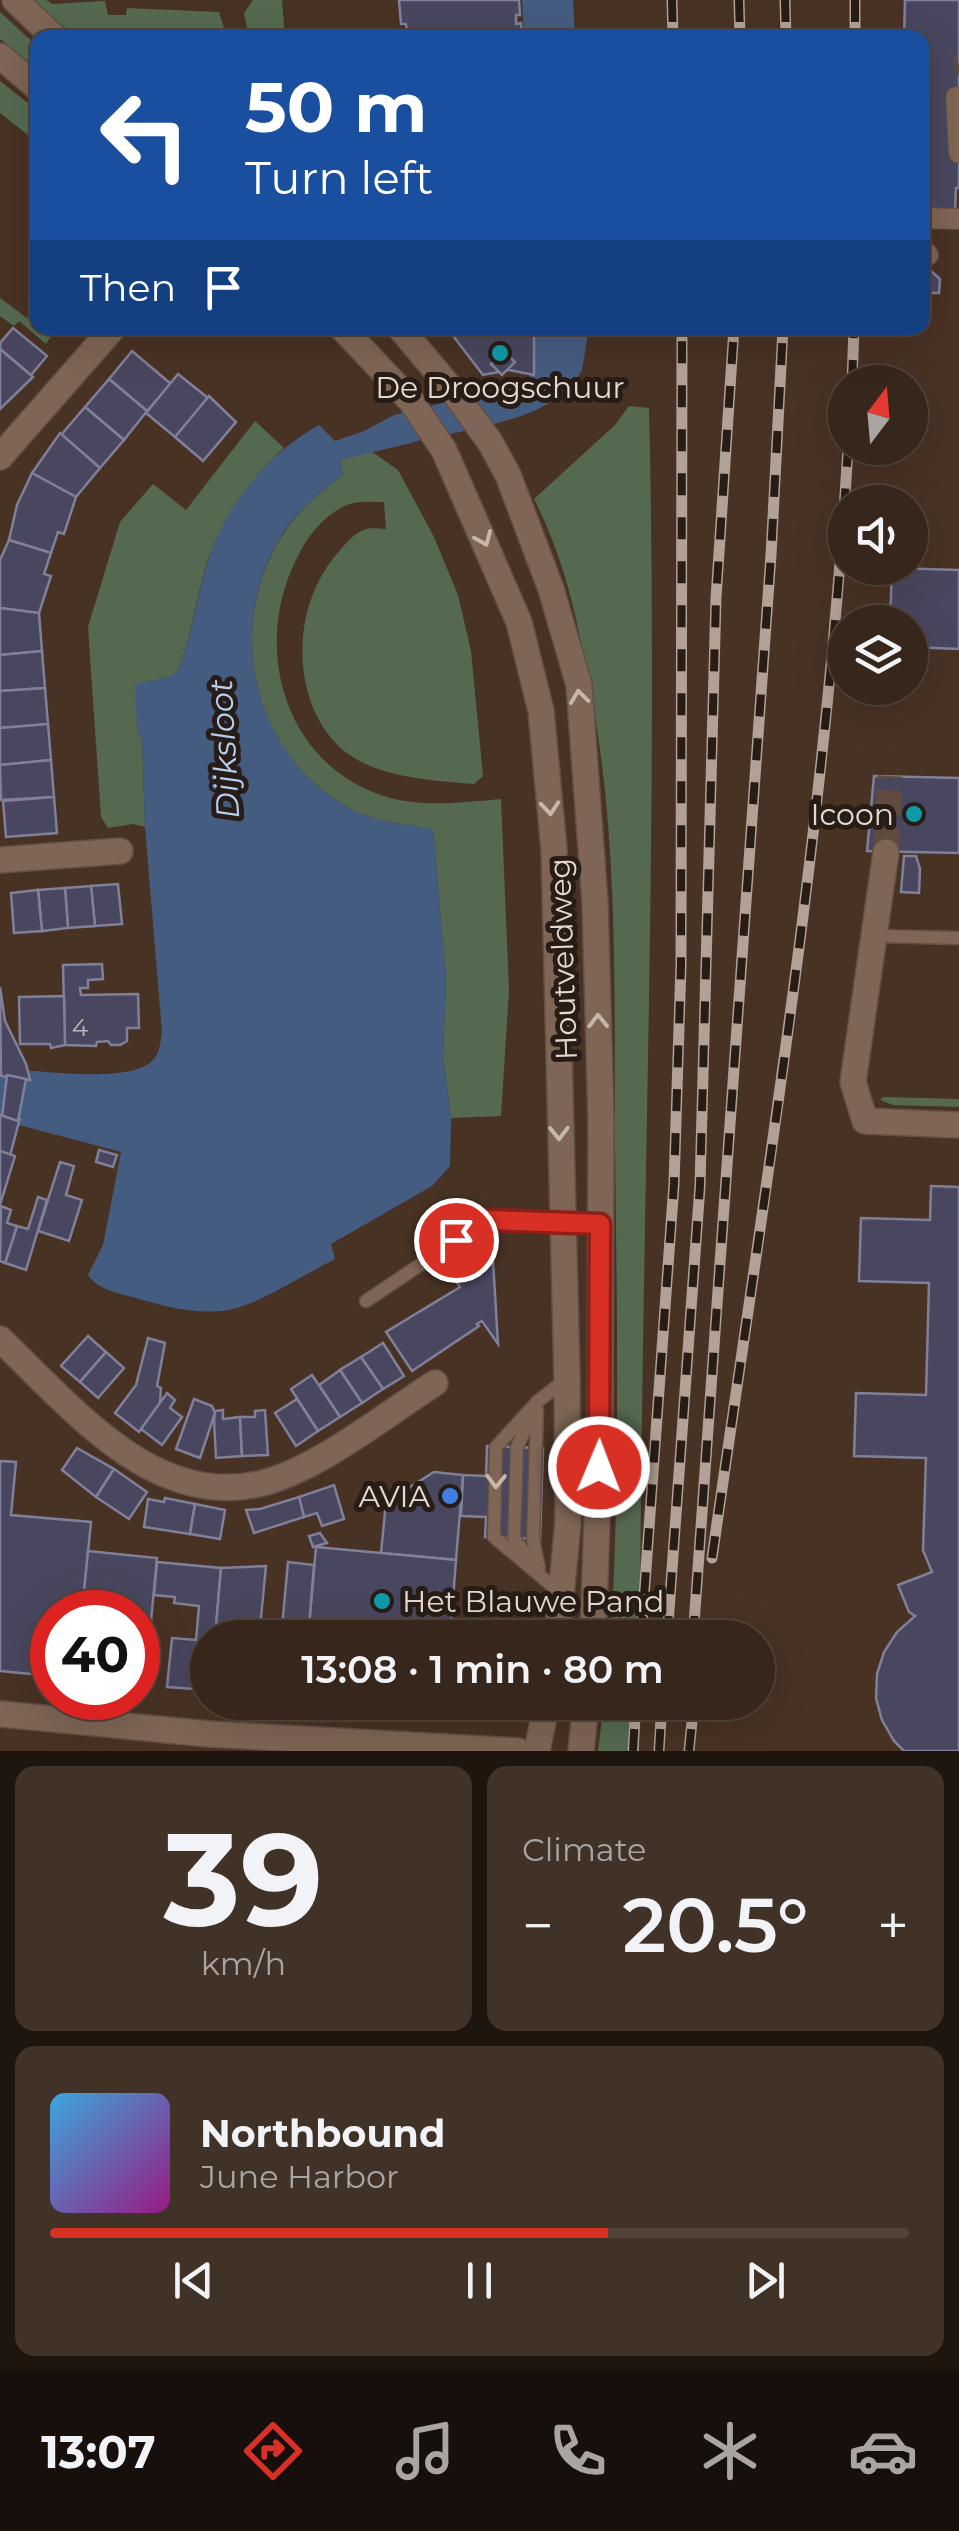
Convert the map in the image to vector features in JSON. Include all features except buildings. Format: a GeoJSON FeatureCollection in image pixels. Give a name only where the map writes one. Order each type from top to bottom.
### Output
{"type":"FeatureCollection","features":[{"type":"Feature","properties":{"kind":"street"},"geometry":{"type":"LineString","coordinates":[[15,0],[47,30]]}},
{"type":"Feature","properties":{"kind":"street"},"geometry":{"type":"LineString","coordinates":[[0,56],[30,81]]}},
{"type":"Feature","properties":{"kind":"street"},"geometry":{"type":"LineString","coordinates":[[956,96],[958,152]]}},
{"type":"Feature","properties":{"kind":"street"},"geometry":{"type":"LineString","coordinates":[[930,218],[959,218]]}},
{"type":"Feature","properties":{"kind":"street"},"geometry":{"type":"LineString","coordinates":[[0,457],[107,335]]}},
{"type":"Feature","properties":{"kind":"street","name":"Houtveldweg"},"geometry":{"type":"LineString","coordinates":[[349,335],[411,401],[444,450],[520,622],[541,711],[554,848],[567,1378],[568,1522],[560,1620]]}},
{"type":"Feature","properties":{"kind":"street","name":"Houtveldweg"},"geometry":{"type":"LineString","coordinates":[[406,335],[453,391],[490,442],[508,475],[551,590],[579,685],[595,902],[600,1430],[594,1620]]}},
{"type":"Feature","properties":{"kind":"street"},"geometry":{"type":"LineString","coordinates":[[0,860],[120,851]]}},
{"type":"Feature","properties":{"kind":"street"},"geometry":{"type":"LineString","coordinates":[[886,852],[853,1082],[865,1121],[959,1125]]}},
{"type":"Feature","properties":{"kind":"street"},"geometry":{"type":"LineString","coordinates":[[0,1339],[98,1434],[168,1479],[221,1488],[270,1481],[312,1462],[435,1383]]}},
{"type":"Feature","properties":{"kind":"street"},"geometry":{"type":"LineString","coordinates":[[0,1714],[209,1734],[518,1751]]}},
{"type":"Feature","properties":{"kind":"street"},"geometry":{"type":"LineString","coordinates":[[537,1751],[543,1720]]}},
{"type":"Feature","properties":{"kind":"street"},"geometry":{"type":"LineString","coordinates":[[581,1751],[584,1720]]}},
{"type":"Feature","properties":{"kind":"lane"},"geometry":{"type":"LineString","coordinates":[[874,936],[959,938]]}},
{"type":"Feature","properties":{"kind":"lane"},"geometry":{"type":"LineString","coordinates":[[366,1301],[487,1220],[600,1224]]}},
{"type":"Feature","properties":{"kind":"lane"},"geometry":{"type":"LineString","coordinates":[[563,1595],[494,1537],[496,1446],[537,1402],[567,1378]]}},
{"type":"Feature","properties":{"kind":"lane"},"geometry":{"type":"LineString","coordinates":[[537,1402],[517,1447],[514,1538],[540,1573]]}},
{"type":"Feature","properties":{"kind":"green space"},"geometry":{"type":"Polygon","coordinates":[[[32,0],[52,4],[105,1],[108,15],[126,15],[127,8],[219,12],[225,30],[68,30],[32,0]]]}},
{"type":"Feature","properties":{"kind":"green space"},"geometry":{"type":"Polygon","coordinates":[[[253,0],[282,0],[284,30],[248,30],[244,13],[253,0]]]}},
{"type":"Feature","properties":{"kind":"green space"},"geometry":{"type":"Polygon","coordinates":[[[0,12],[30,40],[30,63],[0,39],[0,12]]]}},
{"type":"Feature","properties":{"kind":"green space"},"geometry":{"type":"Polygon","coordinates":[[[0,81],[30,105],[30,137],[0,113],[0,81]]]}},
{"type":"Feature","properties":{"kind":"green space"},"geometry":{"type":"Polygon","coordinates":[[[0,298],[27,318],[30,314],[30,330],[19,321],[14,326],[0,316],[0,298]]]}},
{"type":"Feature","properties":{"kind":"green space"},"geometry":{"type":"Polygon","coordinates":[[[35,335],[52,335],[46,344],[35,335]]]}},
{"type":"Feature","properties":{"kind":"green space"},"geometry":{"type":"Polygon","coordinates":[[[629,406],[649,408],[651,869],[640,1620],[612,1620],[617,1392],[614,976],[606,806],[591,694],[570,595],[534,499],[615,425],[629,406]]]}},
{"type":"Feature","properties":{"kind":"green space"},"geometry":{"type":"Polygon","coordinates":[[[255,421],[284,448],[240,498],[215,541],[178,670],[172,676],[142,683],[137,731],[142,738],[145,827],[133,824],[108,828],[101,817],[88,627],[120,522],[153,484],[186,510],[255,421]]]}},
{"type":"Feature","properties":{"kind":"green space"},"geometry":{"type":"Polygon","coordinates":[[[371,451],[398,470],[434,537],[458,595],[471,651],[483,776],[474,784],[437,781],[398,775],[361,762],[332,739],[309,696],[302,647],[312,597],[322,575],[352,537],[366,529],[386,529],[384,502],[344,506],[328,516],[309,538],[284,589],[277,626],[278,662],[286,698],[301,730],[322,759],[351,781],[387,797],[416,802],[501,799],[509,990],[501,1116],[451,1118],[443,1056],[446,979],[433,829],[367,816],[322,790],[293,760],[271,725],[258,686],[252,646],[255,605],[267,564],[300,512],[343,475],[340,460],[371,451]]]}},
{"type":"Feature","properties":{"kind":"green space"},"geometry":{"type":"Polygon","coordinates":[[[959,1099],[959,1107],[893,1105],[880,1100],[959,1099]]]}},
{"type":"Feature","properties":{"kind":"green space"},"geometry":{"type":"Polygon","coordinates":[[[602,1720],[640,1720],[639,1751],[598,1751],[602,1720]]]}},
{"type":"Feature","properties":{"kind":"water"},"geometry":{"type":"Polygon","coordinates":[[[522,0],[573,0],[575,30],[524,30],[522,0]]]}},
{"type":"Feature","properties":{"kind":"water"},"geometry":{"type":"Polygon","coordinates":[[[530,335],[588,335],[582,370],[568,393],[526,410],[524,407],[495,415],[491,397],[530,387],[530,335]]]}},
{"type":"Feature","properties":{"kind":"water"},"geometry":{"type":"Polygon","coordinates":[[[467,400],[478,422],[340,460],[343,475],[294,518],[267,564],[255,604],[252,645],[258,686],[271,725],[293,760],[322,790],[367,816],[433,829],[446,979],[443,1056],[451,1118],[450,1166],[432,1186],[331,1244],[335,1259],[237,1308],[185,1310],[109,1290],[88,1275],[103,1245],[121,1152],[0,1120],[0,1068],[79,1074],[121,1072],[151,1062],[158,1052],[162,1032],[135,684],[172,676],[178,670],[217,538],[252,481],[283,450],[319,425],[335,441],[394,415],[467,400]]]}},
{"type":"Feature","properties":{"kind":"waterway","name":"Dijksloot"},"geometry":{"type":"LineString","coordinates":[[440,420],[504,405],[548,384],[560,364],[563,335]]}},
{"type":"Feature","properties":{"kind":"tunnel"},"geometry":{"type":"LineString","coordinates":[[955,66],[959,65]]}},
{"type":"Feature","properties":{"kind":"tunnel"},"geometry":{"type":"LineString","coordinates":[[886,852],[890,776]]}},
{"type":"Feature","properties":{"kind":"railway"},"geometry":{"type":"LineString","coordinates":[[672,0],[673,30]]}},
{"type":"Feature","properties":{"kind":"railway"},"geometry":{"type":"LineString","coordinates":[[739,0],[740,30]]}},
{"type":"Feature","properties":{"kind":"railway"},"geometry":{"type":"LineString","coordinates":[[785,0],[786,30]]}},
{"type":"Feature","properties":{"kind":"railway"},"geometry":{"type":"LineString","coordinates":[[855,0],[855,30]]}},
{"type":"Feature","properties":{"kind":"railway"},"geometry":{"type":"LineString","coordinates":[[642,1620],[674,1184],[681,965],[682,335]]}},
{"type":"Feature","properties":{"kind":"railway"},"geometry":{"type":"LineString","coordinates":[[668,1620],[700,1186],[716,598],[734,335]]}},
{"type":"Feature","properties":{"kind":"railway"},"geometry":{"type":"LineString","coordinates":[[694,1620],[771,555],[783,335]]}},
{"type":"Feature","properties":{"kind":"railway"},"geometry":{"type":"LineString","coordinates":[[853,365],[854,335]]}},
{"type":"Feature","properties":{"kind":"railway"},"geometry":{"type":"LineString","coordinates":[[712,1558],[809,865],[847,465]]}},
{"type":"Feature","properties":{"kind":"railway"},"geometry":{"type":"LineString","coordinates":[[633,1751],[635,1720]]}},
{"type":"Feature","properties":{"kind":"railway"},"geometry":{"type":"LineString","coordinates":[[659,1751],[661,1720]]}},
{"type":"Feature","properties":{"kind":"railway"},"geometry":{"type":"LineString","coordinates":[[689,1751],[692,1720]]}},
{"type":"Feature","properties":{"kind":"place","name":"De Droogschuur"},"geometry":{"type":"Point","coordinates":[500,353]}},
{"type":"Feature","properties":{"kind":"place","name":"Icoon"},"geometry":{"type":"Point","coordinates":[914,814]}},
{"type":"Feature","properties":{"kind":"place","name":"AVIA"},"geometry":{"type":"Point","coordinates":[450,1496]}},
{"type":"Feature","properties":{"kind":"place","name":"Het Blauwe Pand"},"geometry":{"type":"Point","coordinates":[382,1601]}},
{"type":"Feature","properties":{"kind":"route"},"geometry":{"type":"LineString","coordinates":[[456,1240],[487,1220],[600,1224],[599,1467]]}}]}
